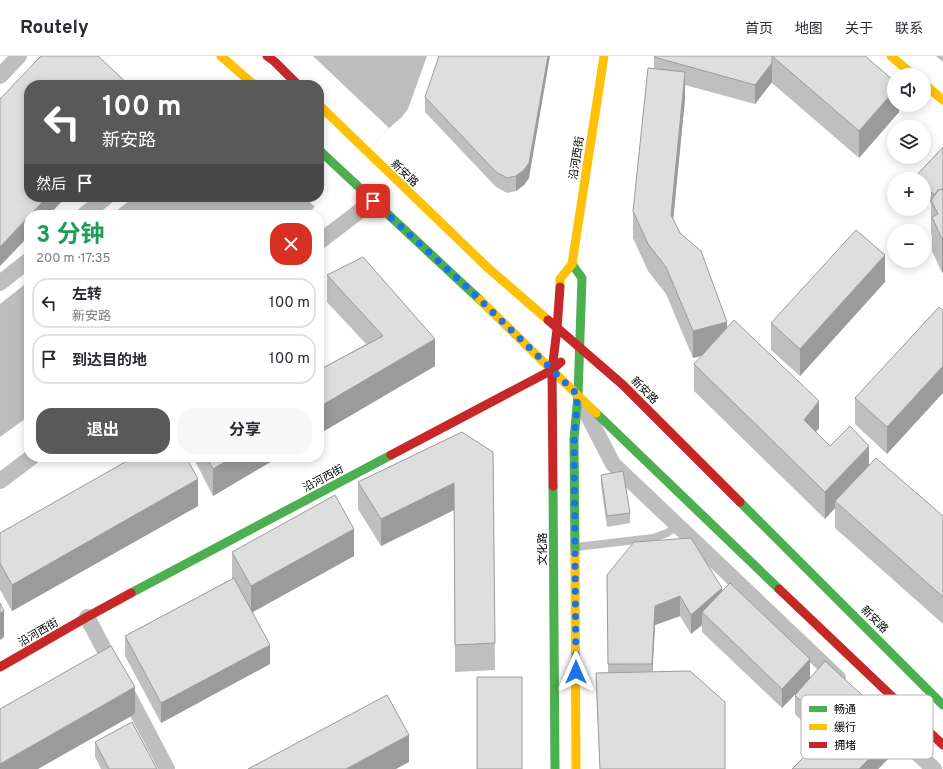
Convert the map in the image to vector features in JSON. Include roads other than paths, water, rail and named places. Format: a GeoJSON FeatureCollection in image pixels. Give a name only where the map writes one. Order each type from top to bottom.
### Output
{"type":"FeatureCollection","features":[{"type":"Feature","properties":{"kind":"main road"},"geometry":{"type":"LineString","coordinates":[[221,56],[245,80]]}},
{"type":"Feature","properties":{"kind":"main road"},"geometry":{"type":"LineString","coordinates":[[267,56],[293,80]]}},
{"type":"Feature","properties":{"kind":"main road","name":"沿河西街"},"geometry":{"type":"LineString","coordinates":[[558,329],[560,279],[572,264],[604,56]]}},
{"type":"Feature","properties":{"kind":"main road"},"geometry":{"type":"LineString","coordinates":[[891,56],[906,68]]}},
{"type":"Feature","properties":{"kind":"main road"},"geometry":{"type":"LineString","coordinates":[[931,90],[943,100]]}},
{"type":"Feature","properties":{"kind":"main road","name":"新安路"},"geometry":{"type":"LineString","coordinates":[[324,110],[487,267],[623,385],[943,705]]}},
{"type":"Feature","properties":{"kind":"main road"},"geometry":{"type":"LineString","coordinates":[[324,155],[470,290],[697,511],[890,695]]}},
{"type":"Feature","properties":{"kind":"main road"},"geometry":{"type":"LineString","coordinates":[[572,264],[582,278],[578,395],[574,439],[576,769]]}},
{"type":"Feature","properties":{"kind":"main road","name":"文化路"},"geometry":{"type":"LineString","coordinates":[[554,769],[552,370],[558,329]]}},
{"type":"Feature","properties":{"kind":"main road","name":"沿河西街"},"geometry":{"type":"LineString","coordinates":[[0,667],[87,617],[552,370],[579,347]]}},
{"type":"Feature","properties":{"kind":"main road"},"geometry":{"type":"LineString","coordinates":[[933,735],[943,745]]}},
{"type":"Feature","properties":{"kind":"street"},"geometry":{"type":"LineString","coordinates":[[0,76],[19,56]]}},
{"type":"Feature","properties":{"kind":"street"},"geometry":{"type":"LineString","coordinates":[[324,238],[373,201]]}},
{"type":"Feature","properties":{"kind":"street"},"geometry":{"type":"LineString","coordinates":[[90,210],[100,202]]}},
{"type":"Feature","properties":{"kind":"street"},"geometry":{"type":"LineString","coordinates":[[0,283],[24,264]]}},
{"type":"Feature","properties":{"kind":"street"},"geometry":{"type":"LineString","coordinates":[[578,395],[613,464],[848,688]]}},
{"type":"Feature","properties":{"kind":"street"},"geometry":{"type":"LineString","coordinates":[[0,481],[25,462]]}},
{"type":"Feature","properties":{"kind":"street"},"geometry":{"type":"LineString","coordinates":[[87,617],[167,769]]}},
{"type":"Feature","properties":{"kind":"street"},"geometry":{"type":"LineString","coordinates":[[923,759],[934,769]]}},
{"type":"Feature","properties":{"kind":"lane"},"geometry":{"type":"LineString","coordinates":[[575,547],[654,538],[667,533],[678,526]]}}]}
